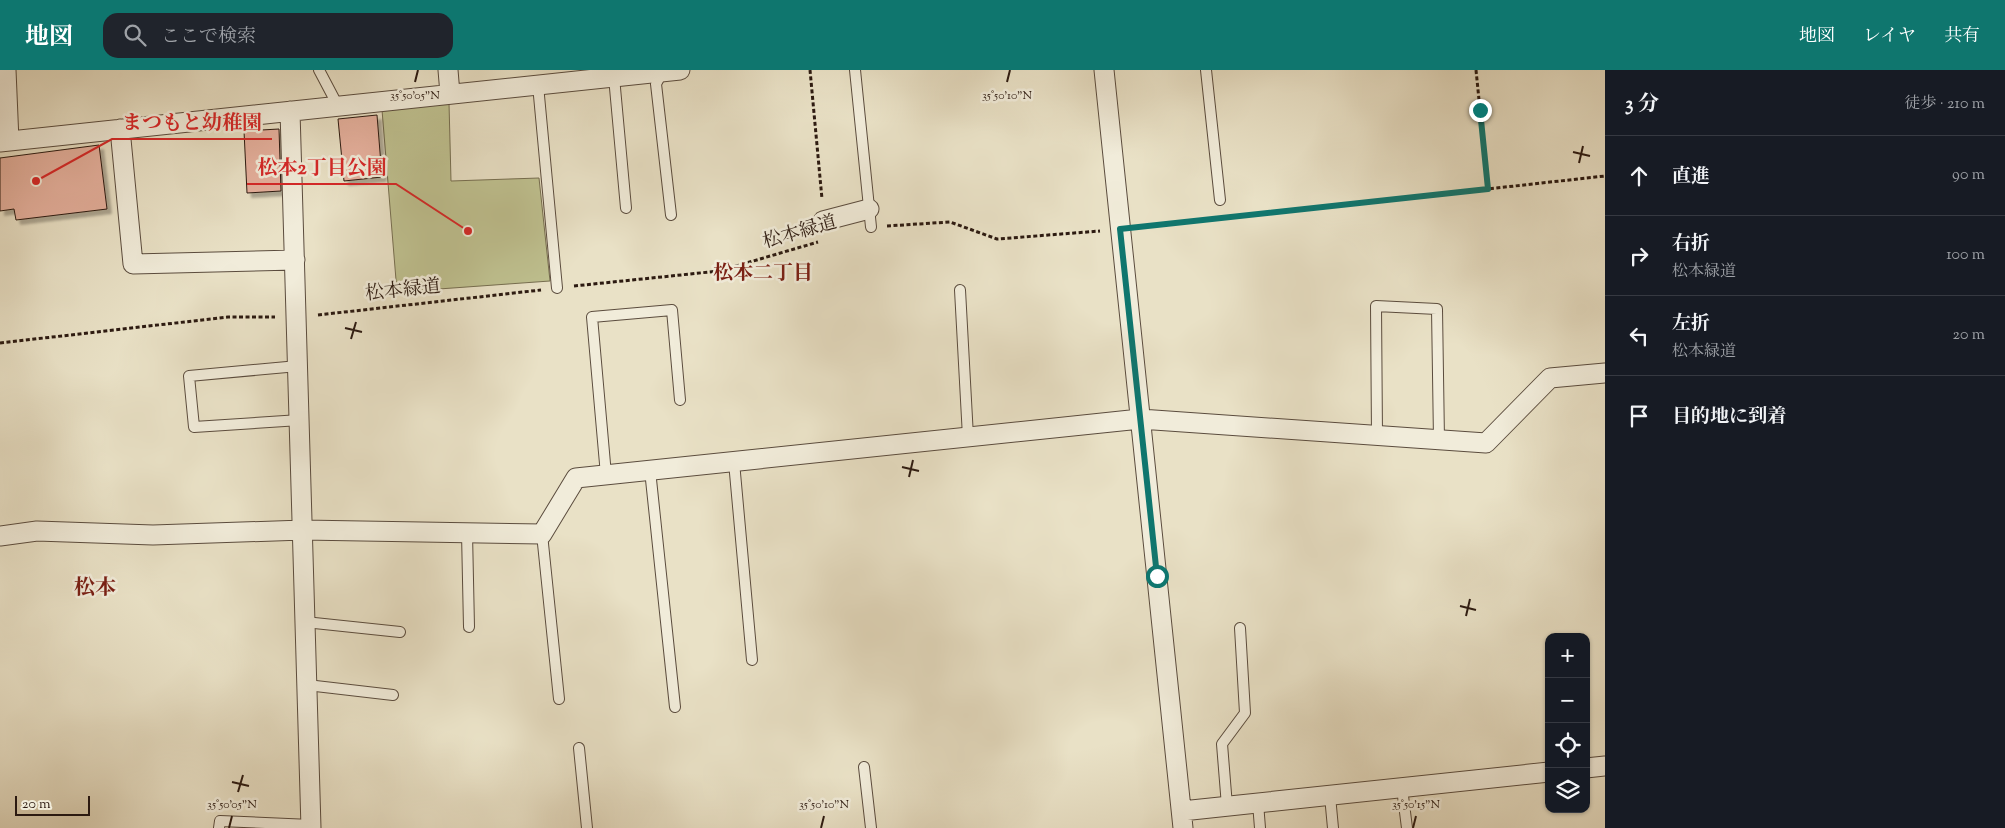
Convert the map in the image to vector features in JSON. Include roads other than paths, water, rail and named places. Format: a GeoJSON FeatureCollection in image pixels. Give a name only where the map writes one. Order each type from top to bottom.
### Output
{"type":"FeatureCollection","features":[{"type":"Feature","properties":{"kind":"street"},"geometry":{"type":"LineString","coordinates":[[6,70],[5,142],[450,94],[543,80],[614,77],[669,71]]}},
{"type":"Feature","properties":{"kind":"street"},"geometry":{"type":"LineString","coordinates":[[448,70],[450,94]]}},
{"type":"Feature","properties":{"kind":"street"},"geometry":{"type":"LineString","coordinates":[[1104,70],[1183,820],[1227,806],[1545,772]]}},
{"type":"Feature","properties":{"kind":"street"},"geometry":{"type":"LineString","coordinates":[[290,111],[311,827]]}},
{"type":"Feature","properties":{"kind":"street"},"geometry":{"type":"LineString","coordinates":[[120,129],[133,264],[295,260]]}},
{"type":"Feature","properties":{"kind":"street"},"geometry":{"type":"LineString","coordinates":[[824,221],[870,218]]}},
{"type":"Feature","properties":{"kind":"street"},"geometry":{"type":"LineString","coordinates":[[0,536],[37,531],[153,535],[303,530],[542,534],[576,478],[1140,419],[1486,443],[1550,378],[1605,372]]}},
{"type":"Feature","properties":{"kind":"street"},"geometry":{"type":"LineString","coordinates":[[1590,768],[1605,766]]}},
{"type":"Feature","properties":{"kind":"lane"},"geometry":{"type":"LineString","coordinates":[[318,70],[338,106]]}},
{"type":"Feature","properties":{"kind":"lane"},"geometry":{"type":"LineString","coordinates":[[855,70],[870,218]]}},
{"type":"Feature","properties":{"kind":"lane"},"geometry":{"type":"LineString","coordinates":[[1206,70],[1220,200]]}},
{"type":"Feature","properties":{"kind":"lane"},"geometry":{"type":"LineString","coordinates":[[669,71],[656,84],[671,215]]}},
{"type":"Feature","properties":{"kind":"lane"},"geometry":{"type":"LineString","coordinates":[[614,77],[626,208]]}},
{"type":"Feature","properties":{"kind":"lane"},"geometry":{"type":"LineString","coordinates":[[543,80],[558,288]]}},
{"type":"Feature","properties":{"kind":"lane"},"geometry":{"type":"LineString","coordinates":[[960,290],[968,437]]}},
{"type":"Feature","properties":{"kind":"lane"},"geometry":{"type":"LineString","coordinates":[[1377,436],[1376,306],[1437,309],[1439,440]]}},
{"type":"Feature","properties":{"kind":"lane"},"geometry":{"type":"LineString","coordinates":[[606,475],[592,317],[672,310],[680,400]]}},
{"type":"Feature","properties":{"kind":"lane"},"geometry":{"type":"LineString","coordinates":[[298,366],[189,376],[194,427],[300,420]]}},
{"type":"Feature","properties":{"kind":"lane"},"geometry":{"type":"LineString","coordinates":[[734,462],[752,660]]}},
{"type":"Feature","properties":{"kind":"lane"},"geometry":{"type":"LineString","coordinates":[[650,470],[675,707]]}},
{"type":"Feature","properties":{"kind":"lane"},"geometry":{"type":"LineString","coordinates":[[466,533],[469,627]]}},
{"type":"Feature","properties":{"kind":"lane"},"geometry":{"type":"LineString","coordinates":[[542,534],[559,699]]}},
{"type":"Feature","properties":{"kind":"lane"},"geometry":{"type":"LineString","coordinates":[[305,622],[400,632]]}},
{"type":"Feature","properties":{"kind":"lane"},"geometry":{"type":"LineString","coordinates":[[1227,806],[1222,744],[1245,713],[1240,628]]}},
{"type":"Feature","properties":{"kind":"lane"},"geometry":{"type":"LineString","coordinates":[[307,685],[393,695]]}},
{"type":"Feature","properties":{"kind":"lane"},"geometry":{"type":"LineString","coordinates":[[580,748],[587,828]]}},
{"type":"Feature","properties":{"kind":"lane"},"geometry":{"type":"LineString","coordinates":[[864,767],[870,828]]}},
{"type":"Feature","properties":{"kind":"lane"},"geometry":{"type":"LineString","coordinates":[[1402,788],[1407,828]]}},
{"type":"Feature","properties":{"kind":"lane"},"geometry":{"type":"LineString","coordinates":[[1330,796],[1334,828]]}},
{"type":"Feature","properties":{"kind":"lane"},"geometry":{"type":"LineString","coordinates":[[1258,803],[1260,828]]}},
{"type":"Feature","properties":{"kind":"lane"},"geometry":{"type":"LineString","coordinates":[[219,828],[220,821],[311,827]]}},
{"type":"Feature","properties":{"kind":"place","name":"まつもと幼稚園"},"geometry":{"type":"Point","coordinates":[36,181]}},
{"type":"Feature","properties":{"kind":"place","name":"松本2丁目公園"},"geometry":{"type":"Point","coordinates":[468,231]}},
{"type":"Feature","properties":{"kind":"district","name":"松本二丁目"},"geometry":{"type":"Point","coordinates":[763,274]}},
{"type":"Feature","properties":{"kind":"district","name":"松本"},"geometry":{"type":"Point","coordinates":[95,589]}}]}
